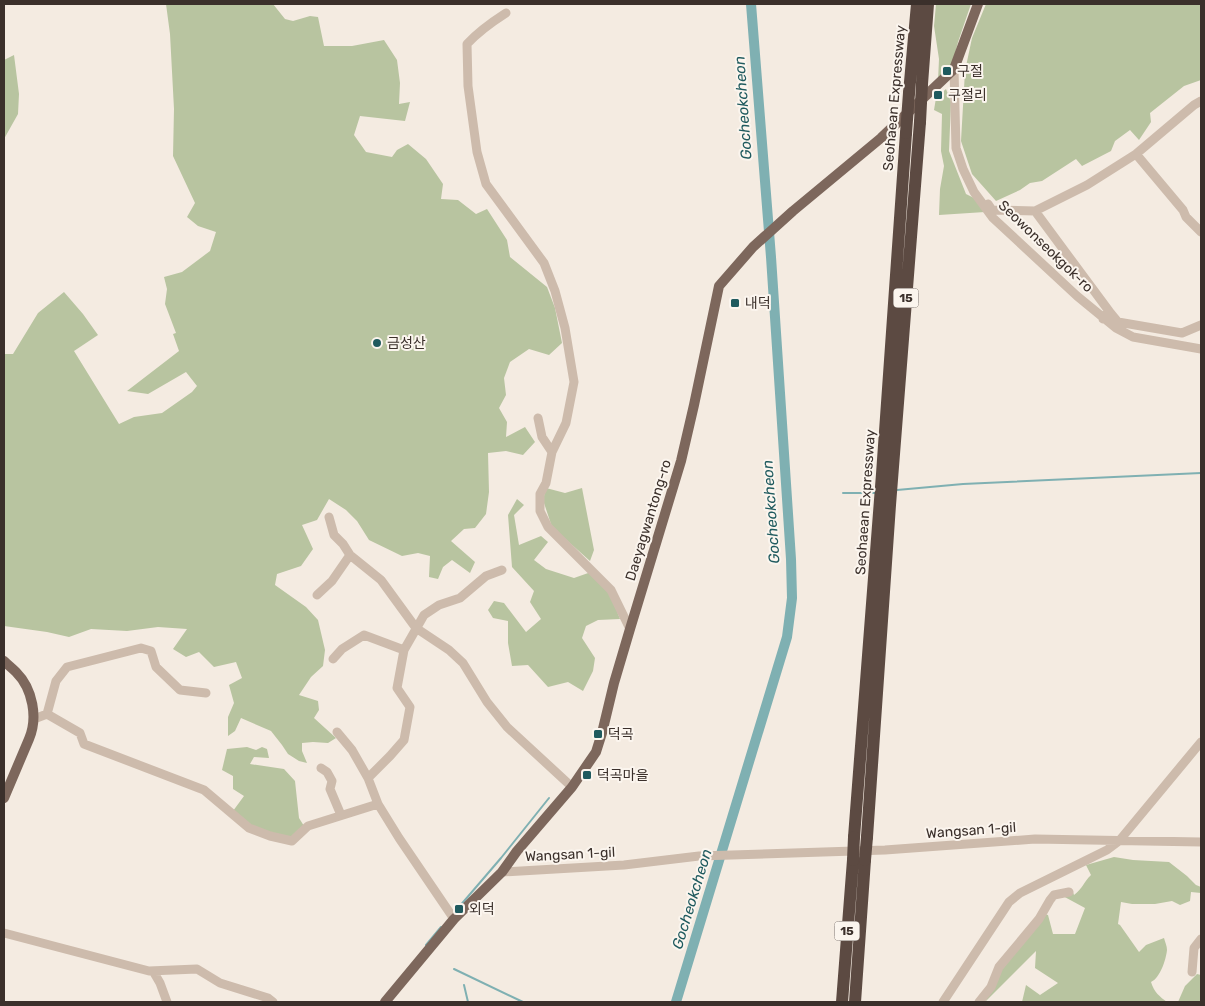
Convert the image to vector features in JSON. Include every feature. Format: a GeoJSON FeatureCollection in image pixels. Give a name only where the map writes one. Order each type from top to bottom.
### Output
{"type":"FeatureCollection","features":[{"type":"Feature","properties":{"kind":"highway","name":"Seohaean Expressway"},"geometry":{"type":"LineString","coordinates":[[888,474],[906,133],[917,4]]}},
{"type":"Feature","properties":{"kind":"highway","name":"Seohaean Expressway"},"geometry":{"type":"LineString","coordinates":[[842,1002],[861,837],[885,506],[920,122],[928,4]]}},
{"type":"Feature","properties":{"kind":"highway","name":"Seohaean Expressway"},"geometry":{"type":"LineString","coordinates":[[854,1002],[859,860]]}},
{"type":"Feature","properties":{"kind":"main road","name":"Seowonseokgok-ro"},"geometry":{"type":"LineString","coordinates":[[954,69],[978,4]]}},
{"type":"Feature","properties":{"kind":"main road","name":"Daeyagwantong-ro"},"geometry":{"type":"LineString","coordinates":[[385,1002],[452,917],[502,872],[517,850],[572,787],[596,752],[614,683],[681,461],[719,286],[753,247],[787,216],[881,138],[954,69]]}},
{"type":"Feature","properties":{"kind":"main road"},"geometry":{"type":"LineString","coordinates":[[4,661],[17,673],[28,688],[34,719],[32,732],[4,798]]}},
{"type":"Feature","properties":{"kind":"street"},"geometry":{"type":"LineString","coordinates":[[506,13],[476,34],[468,44],[468,86],[477,152],[486,184],[544,263],[555,291],[565,328],[574,382],[566,423],[552,452],[546,482],[540,494],[540,512],[548,528],[611,590],[630,629]]}},
{"type":"Feature","properties":{"kind":"street","name":"Seowonseokgok-ro"},"geometry":{"type":"LineString","coordinates":[[954,69],[956,148],[974,192],[993,218],[1104,319],[1117,325],[1133,337],[1201,350]]}},
{"type":"Feature","properties":{"kind":"street"},"geometry":{"type":"LineString","coordinates":[[963,169],[992,210],[1035,211],[1087,185],[1136,154],[1201,101]]}},
{"type":"Feature","properties":{"kind":"street"},"geometry":{"type":"LineString","coordinates":[[1136,154],[1183,210],[1186,217],[1201,232]]}},
{"type":"Feature","properties":{"kind":"street"},"geometry":{"type":"LineString","coordinates":[[1035,211],[1110,311],[1117,325],[1182,333],[1201,325]]}},
{"type":"Feature","properties":{"kind":"street"},"geometry":{"type":"LineString","coordinates":[[1104,319],[1110,311]]}},
{"type":"Feature","properties":{"kind":"street"},"geometry":{"type":"LineString","coordinates":[[538,418],[542,438],[552,452]]}},
{"type":"Feature","properties":{"kind":"street"},"geometry":{"type":"LineString","coordinates":[[329,517],[334,535],[350,555],[381,580],[416,628],[463,663],[487,702],[507,727],[572,787]]}},
{"type":"Feature","properties":{"kind":"street"},"geometry":{"type":"LineString","coordinates":[[317,595],[332,581],[350,555]]}},
{"type":"Feature","properties":{"kind":"street"},"geometry":{"type":"LineString","coordinates":[[368,778],[404,740],[410,707],[398,688],[404,650],[424,615],[439,605],[460,598],[486,576],[502,570]]}},
{"type":"Feature","properties":{"kind":"street"},"geometry":{"type":"LineString","coordinates":[[333,659],[342,649],[364,635],[404,650]]}},
{"type":"Feature","properties":{"kind":"street"},"geometry":{"type":"LineString","coordinates":[[47,714],[56,681],[67,666],[141,648],[151,651],[156,667],[180,690],[206,693]]}},
{"type":"Feature","properties":{"kind":"street"},"geometry":{"type":"LineString","coordinates":[[47,714],[80,733],[84,744],[204,790],[249,828],[270,836],[292,841],[308,826],[378,804]]}},
{"type":"Feature","properties":{"kind":"street"},"geometry":{"type":"LineString","coordinates":[[34,719],[47,714]]}},
{"type":"Feature","properties":{"kind":"street"},"geometry":{"type":"LineString","coordinates":[[337,732],[352,750],[368,778],[378,804],[398,838],[452,917]]}},
{"type":"Feature","properties":{"kind":"street"},"geometry":{"type":"LineString","coordinates":[[943,1002],[1009,902],[1020,892],[1107,850],[1119,841],[1201,742]]}},
{"type":"Feature","properties":{"kind":"street"},"geometry":{"type":"LineString","coordinates":[[321,768],[327,772],[332,781],[330,789],[341,815]]}},
{"type":"Feature","properties":{"kind":"street","name":"Wangsan 1-gil"},"geometry":{"type":"LineString","coordinates":[[502,872],[624,865],[699,856],[885,850],[1035,839],[1201,842]]}},
{"type":"Feature","properties":{"kind":"street"},"geometry":{"type":"LineString","coordinates":[[979,1002],[991,987],[999,967],[1040,919],[1054,895],[1069,892]]}},
{"type":"Feature","properties":{"kind":"street"},"geometry":{"type":"LineString","coordinates":[[4,932],[148,971],[197,969],[220,983],[268,998],[273,1002]]}},
{"type":"Feature","properties":{"kind":"street"},"geometry":{"type":"LineString","coordinates":[[1192,972],[1194,948],[1201,939]]}},
{"type":"Feature","properties":{"kind":"street"},"geometry":{"type":"LineString","coordinates":[[153,971],[167,1002]]}},
{"type":"Feature","properties":{"kind":"green space"},"geometry":{"type":"Polygon","coordinates":[[[166,4],[273,4],[285,19],[293,21],[310,16],[318,17],[324,46],[352,46],[384,40],[397,60],[400,83],[399,104],[410,102],[405,121],[360,116],[354,135],[366,152],[392,157],[397,150],[408,144],[426,159],[443,184],[441,199],[458,200],[476,214],[487,209],[507,240],[510,257],[547,287],[555,308],[562,343],[549,355],[529,349],[510,362],[504,378],[506,395],[499,408],[507,422],[506,437],[525,427],[535,442],[523,455],[506,451],[488,453],[489,492],[486,514],[475,528],[464,529],[451,541],[475,562],[470,573],[452,560],[443,567],[438,579],[429,577],[430,556],[418,553],[402,556],[369,540],[357,521],[346,510],[329,499],[317,520],[302,525],[313,549],[301,566],[277,574],[275,585],[306,607],[318,620],[325,650],[323,666],[311,677],[299,695],[318,701],[319,710],[314,718],[336,738],[328,743],[302,743],[302,751],[307,763],[299,761],[288,754],[271,731],[241,718],[235,731],[228,736],[228,717],[234,703],[229,685],[242,678],[236,662],[214,667],[199,652],[186,657],[173,649],[187,629],[158,627],[127,631],[91,629],[69,637],[4,626],[4,354],[13,354],[38,313],[64,292],[98,335],[74,351],[119,424],[134,417],[162,413],[192,392],[197,386],[186,372],[148,394],[127,391],[179,351],[173,334],[176,333],[165,304],[167,289],[164,277],[182,272],[210,251],[216,232],[198,226],[187,217],[195,203],[173,156],[174,109],[170,34],[166,4]]]}},
{"type":"Feature","properties":{"kind":"green space"},"geometry":{"type":"Polygon","coordinates":[[[936,4],[971,4],[952,66],[938,81],[939,59],[934,26],[936,4]]]}},
{"type":"Feature","properties":{"kind":"green space"},"geometry":{"type":"Polygon","coordinates":[[[986,4],[1201,4],[1201,80],[1184,86],[1150,113],[1151,122],[1139,140],[1130,130],[1115,141],[1111,151],[1082,166],[1076,159],[1042,181],[1030,183],[1020,190],[996,201],[972,174],[961,141],[965,71],[972,38],[986,4]]]}},
{"type":"Feature","properties":{"kind":"green space"},"geometry":{"type":"Polygon","coordinates":[[[14,55],[19,94],[18,114],[4,139],[4,60],[14,55]]]}},
{"type":"Feature","properties":{"kind":"green space"},"geometry":{"type":"Polygon","coordinates":[[[946,89],[951,102],[949,151],[966,194],[974,198],[985,212],[939,215],[940,189],[944,166],[941,151],[942,114],[934,110],[936,98],[946,89]]]}},
{"type":"Feature","properties":{"kind":"green space"},"geometry":{"type":"Polygon","coordinates":[[[546,488],[565,493],[582,488],[594,550],[590,561],[552,527],[543,500],[546,488]]]}},
{"type":"Feature","properties":{"kind":"green space"},"geometry":{"type":"Polygon","coordinates":[[[517,499],[524,505],[514,515],[519,545],[541,536],[548,542],[534,560],[546,569],[574,578],[591,572],[611,596],[620,619],[598,620],[586,626],[582,638],[595,658],[593,671],[583,691],[568,682],[548,687],[528,665],[512,666],[508,643],[508,621],[493,618],[488,610],[494,601],[504,603],[526,632],[541,619],[530,602],[534,591],[512,567],[508,515],[517,499]]]}},
{"type":"Feature","properties":{"kind":"green space"},"geometry":{"type":"Polygon","coordinates":[[[247,747],[256,750],[262,747],[267,749],[269,758],[254,757],[250,764],[284,769],[295,781],[299,818],[304,826],[293,836],[288,838],[252,827],[233,811],[244,796],[233,789],[233,776],[222,770],[227,749],[247,747]]]}},
{"type":"Feature","properties":{"kind":"green space"},"geometry":{"type":"Polygon","coordinates":[[[1114,857],[1169,862],[1196,885],[1201,887],[1201,893],[1191,892],[1190,901],[1180,905],[1172,901],[1155,904],[1121,902],[1118,924],[1139,952],[1146,945],[1164,938],[1167,948],[1165,959],[1160,973],[1151,982],[1158,994],[1167,1002],[1022,1002],[1026,985],[1040,995],[1058,983],[1035,968],[1036,951],[985,1002],[1001,970],[1044,914],[1048,915],[1053,934],[1075,934],[1085,908],[1061,895],[1073,892],[1074,895],[1079,890],[1091,875],[1086,865],[1114,857]]]}},
{"type":"Feature","properties":{"kind":"green space"},"geometry":{"type":"Polygon","coordinates":[[[1197,974],[1201,975],[1201,1002],[1178,1002],[1185,986],[1197,974]]]}},
{"type":"Feature","properties":{"kind":"waterway","name":"Gocheokcheon"},"geometry":{"type":"LineString","coordinates":[[676,1002],[787,637],[792,598],[771,257],[751,4]]}},
{"type":"Feature","properties":{"kind":"waterway"},"geometry":{"type":"LineString","coordinates":[[897,490],[963,484],[1201,473]]}},
{"type":"Feature","properties":{"kind":"waterway"},"geometry":{"type":"LineString","coordinates":[[843,493],[875,493]]}},
{"type":"Feature","properties":{"kind":"waterway"},"geometry":{"type":"LineString","coordinates":[[453,914],[549,798]]}},
{"type":"Feature","properties":{"kind":"waterway"},"geometry":{"type":"LineString","coordinates":[[426,945],[441,927]]}},
{"type":"Feature","properties":{"kind":"waterway"},"geometry":{"type":"LineString","coordinates":[[454,969],[523,1002]]}},
{"type":"Feature","properties":{"kind":"waterway"},"geometry":{"type":"LineString","coordinates":[[464,985],[468,1002]]}},
{"type":"Feature","properties":{"kind":"place","name":"구절"},"geometry":{"type":"Point","coordinates":[947,71]}},
{"type":"Feature","properties":{"kind":"place","name":"구절리"},"geometry":{"type":"Point","coordinates":[938,95]}},
{"type":"Feature","properties":{"kind":"place","name":"내덕"},"geometry":{"type":"Point","coordinates":[735,303]}},
{"type":"Feature","properties":{"kind":"place","name":"금성산"},"geometry":{"type":"Point","coordinates":[377,343]}},
{"type":"Feature","properties":{"kind":"place","name":"덕곡"},"geometry":{"type":"Point","coordinates":[598,734]}},
{"type":"Feature","properties":{"kind":"place","name":"덕곡마을"},"geometry":{"type":"Point","coordinates":[587,775]}},
{"type":"Feature","properties":{"kind":"place","name":"외덕"},"geometry":{"type":"Point","coordinates":[459,909]}}]}
